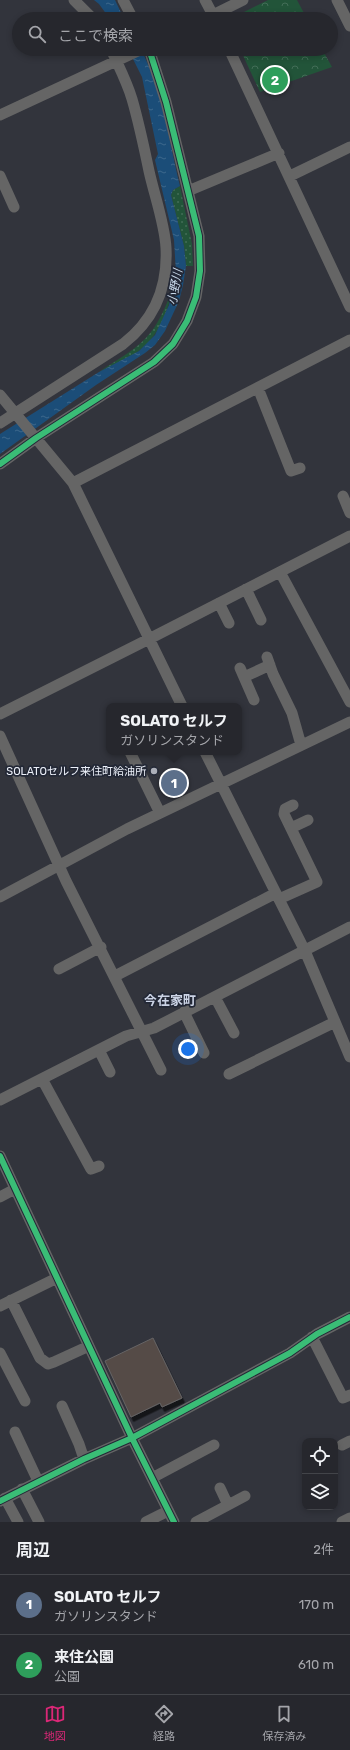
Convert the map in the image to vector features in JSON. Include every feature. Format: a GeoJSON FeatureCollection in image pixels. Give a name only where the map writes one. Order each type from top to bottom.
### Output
{"type":"FeatureCollection","features":[{"type":"Feature","properties":{"kind":"street"},"geometry":{"type":"LineString","coordinates":[[74,0],[86,12]]}},
{"type":"Feature","properties":{"kind":"street"},"geometry":{"type":"LineString","coordinates":[[122,0],[129,12]]}},
{"type":"Feature","properties":{"kind":"street"},"geometry":{"type":"LineString","coordinates":[[205,0],[209,12]]}},
{"type":"Feature","properties":{"kind":"street"},"geometry":{"type":"LineString","coordinates":[[222,12],[244,0]]}},
{"type":"Feature","properties":{"kind":"street"},"geometry":{"type":"LineString","coordinates":[[337,0],[350,26]]}},
{"type":"Feature","properties":{"kind":"street"},"geometry":{"type":"LineString","coordinates":[[0,423],[17,414],[135,335],[155,308],[161,290],[166,248],[132,98],[119,60],[116,56]]}},
{"type":"Feature","properties":{"kind":"street"},"geometry":{"type":"LineString","coordinates":[[0,115],[127,56]]}},
{"type":"Feature","properties":{"kind":"street"},"geometry":{"type":"LineString","coordinates":[[0,464],[35,437],[154,362],[173,344],[187,321],[196,297],[200,271],[198,236],[166,102],[151,56]]}},
{"type":"Feature","properties":{"kind":"street"},"geometry":{"type":"LineString","coordinates":[[233,56],[350,307]]}},
{"type":"Feature","properties":{"kind":"street"},"geometry":{"type":"LineString","coordinates":[[290,176],[350,147]]}},
{"type":"Feature","properties":{"kind":"street"},"geometry":{"type":"LineString","coordinates":[[188,192],[279,153]]}},
{"type":"Feature","properties":{"kind":"street"},"geometry":{"type":"LineString","coordinates":[[0,176],[14,207]]}},
{"type":"Feature","properties":{"kind":"street"},"geometry":{"type":"LineString","coordinates":[[73,483],[350,340]]}},
{"type":"Feature","properties":{"kind":"street"},"geometry":{"type":"LineString","coordinates":[[258,388],[291,471],[300,468]]}},
{"type":"Feature","properties":{"kind":"street"},"geometry":{"type":"LineString","coordinates":[[0,395],[73,483],[181,703]]}},
{"type":"Feature","properties":{"kind":"street"},"geometry":{"type":"LineString","coordinates":[[343,496],[350,513]]}},
{"type":"Feature","properties":{"kind":"street"},"geometry":{"type":"LineString","coordinates":[[0,714],[350,536]]}},
{"type":"Feature","properties":{"kind":"street"},"geometry":{"type":"LineString","coordinates":[[280,572],[350,702]]}},
{"type":"Feature","properties":{"kind":"street"},"geometry":{"type":"LineString","coordinates":[[246,589],[261,620]]}},
{"type":"Feature","properties":{"kind":"street"},"geometry":{"type":"LineString","coordinates":[[219,603],[229,623]]}},
{"type":"Feature","properties":{"kind":"street"},"geometry":{"type":"LineString","coordinates":[[254,700],[242,673],[268,661],[292,713],[301,745]]}},
{"type":"Feature","properties":{"kind":"street"},"geometry":{"type":"LineString","coordinates":[[0,897],[220,783],[350,722]]}},
{"type":"Feature","properties":{"kind":"street"},"geometry":{"type":"LineString","coordinates":[[0,736],[60,865],[161,1070]]}},
{"type":"Feature","properties":{"kind":"street"},"geometry":{"type":"LineString","coordinates":[[131,755],[160,813]]}},
{"type":"Feature","properties":{"kind":"street"},"geometry":{"type":"LineString","coordinates":[[206,755],[305,951],[350,1057]]}},
{"type":"Feature","properties":{"kind":"street"},"geometry":{"type":"LineString","coordinates":[[115,976],[277,896],[317,882],[284,814],[285,809],[293,805]]}},
{"type":"Feature","properties":{"kind":"street"},"geometry":{"type":"LineString","coordinates":[[291,828],[308,820]]}},
{"type":"Feature","properties":{"kind":"street"},"geometry":{"type":"LineString","coordinates":[[0,1100],[126,1036],[154,1028],[350,927]]}},
{"type":"Feature","properties":{"kind":"street"},"geometry":{"type":"LineString","coordinates":[[59,969],[100,947]]}},
{"type":"Feature","properties":{"kind":"street"},"geometry":{"type":"LineString","coordinates":[[215,997],[234,1033]]}},
{"type":"Feature","properties":{"kind":"street"},"geometry":{"type":"LineString","coordinates":[[184,1012],[204,1053]]}},
{"type":"Feature","properties":{"kind":"street"},"geometry":{"type":"LineString","coordinates":[[229,1074],[251,1058],[335,1022]]}},
{"type":"Feature","properties":{"kind":"street"},"geometry":{"type":"LineString","coordinates":[[99,1050],[110,1072]]}},
{"type":"Feature","properties":{"kind":"street"},"geometry":{"type":"LineString","coordinates":[[42,1079],[91,1169],[99,1166]]}},
{"type":"Feature","properties":{"kind":"street"},"geometry":{"type":"LineString","coordinates":[[0,1156],[132,1438],[174,1522]]}},
{"type":"Feature","properties":{"kind":"street"},"geometry":{"type":"LineString","coordinates":[[0,1197],[15,1189]]}},
{"type":"Feature","properties":{"kind":"street"},"geometry":{"type":"LineString","coordinates":[[0,1306],[57,1278]]}},
{"type":"Feature","properties":{"kind":"street"},"geometry":{"type":"LineString","coordinates":[[11,1300],[40,1358],[48,1364],[89,1346]]}},
{"type":"Feature","properties":{"kind":"street"},"geometry":{"type":"LineString","coordinates":[[18,1522],[3,1499],[84,1459],[132,1438],[290,1353],[312,1337],[350,1317]]}},
{"type":"Feature","properties":{"kind":"street"},"geometry":{"type":"LineString","coordinates":[[312,1337],[343,1398],[350,1395]]}},
{"type":"Feature","properties":{"kind":"street"},"geometry":{"type":"LineString","coordinates":[[0,1352],[25,1401]]}},
{"type":"Feature","properties":{"kind":"street"},"geometry":{"type":"LineString","coordinates":[[62,1406],[84,1459]]}},
{"type":"Feature","properties":{"kind":"street"},"geometry":{"type":"LineString","coordinates":[[15,1432],[38,1481]]}},
{"type":"Feature","properties":{"kind":"street"},"geometry":{"type":"LineString","coordinates":[[152,1478],[214,1445]]}},
{"type":"Feature","properties":{"kind":"street"},"geometry":{"type":"LineString","coordinates":[[220,1488],[232,1507]]}},
{"type":"Feature","properties":{"kind":"street"},"geometry":{"type":"LineString","coordinates":[[22,1489],[39,1522]]}},
{"type":"Feature","properties":{"kind":"street"},"geometry":{"type":"LineString","coordinates":[[196,1522],[232,1507],[245,1496]]}},
{"type":"Feature","properties":{"kind":"street"},"geometry":{"type":"LineString","coordinates":[[146,1522],[168,1511]]}},
{"type":"Feature","properties":{"kind":"street"},"geometry":{"type":"LineString","coordinates":[[342,1522],[350,1518]]}},
{"type":"Feature","properties":{"kind":"green space"},"geometry":{"type":"Polygon","coordinates":[[[268,0],[297,0],[303,12],[244,12],[268,0]]]}},
{"type":"Feature","properties":{"kind":"green space"},"geometry":{"type":"Polygon","coordinates":[[[243,56],[326,56],[332,67],[260,92],[243,56]]]}},
{"type":"Feature","properties":{"kind":"green space"},"geometry":{"type":"Polygon","coordinates":[[[180,186],[192,244],[193,266],[186,266],[184,246],[171,195],[173,190],[180,186]]]}},
{"type":"Feature","properties":{"kind":"green space"},"geometry":{"type":"Polygon","coordinates":[[[174,285],[162,321],[153,337],[147,344],[130,356],[99,372],[133,349],[151,332],[161,316],[174,285]]]}},
{"type":"Feature","properties":{"kind":"water"},"geometry":{"type":"Polygon","coordinates":[[[94,0],[115,0],[121,12],[105,12],[94,0]]]}},
{"type":"Feature","properties":{"kind":"water","name":"小野川"},"geometry":{"type":"Polygon","coordinates":[[[132,56],[144,56],[148,65],[160,99],[180,186],[173,190],[171,195],[184,246],[186,266],[179,301],[165,331],[155,345],[96,385],[0,454],[0,434],[99,372],[139,351],[155,335],[169,305],[176,273],[174,240],[155,160],[158,154],[142,77],[132,56]]]}},
{"type":"Feature","properties":{"kind":"building"},"geometry":{"type":"Polygon","coordinates":[[[153,1338],[182,1398],[162,1407],[160,1403],[131,1417],[105,1361],[153,1338]]]}},
{"type":"Feature","properties":{"kind":"cycle path"},"geometry":{"type":"LineString","coordinates":[[0,464],[36,438],[154,362],[173,344],[187,321],[196,297],[200,271],[199,236],[166,102],[151,56]]}},
{"type":"Feature","properties":{"kind":"cycle path"},"geometry":{"type":"LineString","coordinates":[[0,1156],[132,1438],[174,1522]]}},
{"type":"Feature","properties":{"kind":"cycle path"},"geometry":{"type":"LineString","coordinates":[[0,1501],[84,1459],[132,1438],[290,1353],[317,1334],[350,1317]]}},
{"type":"Feature","properties":{"kind":"place","name":"来住公園"},"geometry":{"type":"Point","coordinates":[275,80]}},
{"type":"Feature","properties":{"kind":"place","name":"SOLATOセルフ来住町給油所"},"geometry":{"type":"Point","coordinates":[154,771]}},
{"type":"Feature","properties":{"kind":"place","name":"SOLATO セルフ"},"geometry":{"type":"Point","coordinates":[174,783]}},
{"type":"Feature","properties":{"kind":"district","name":"今在家町"},"geometry":{"type":"Point","coordinates":[170,1000]}}]}
